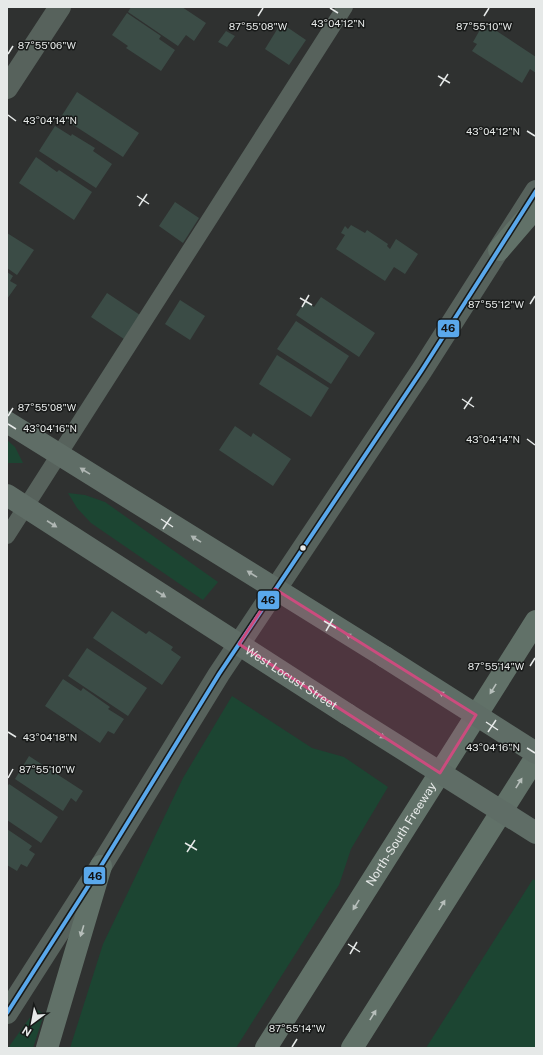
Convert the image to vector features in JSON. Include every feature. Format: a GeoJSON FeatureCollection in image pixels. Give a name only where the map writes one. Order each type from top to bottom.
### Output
{"type":"FeatureCollection","features":[{"type":"Feature","properties":{"kind":"highway"},"geometry":{"type":"LineString","coordinates":[[499,250],[536,207]]}},
{"type":"Feature","properties":{"kind":"highway","name":"North-South Freeway"},"geometry":{"type":"LineString","coordinates":[[266,1048],[536,621]]}},
{"type":"Feature","properties":{"kind":"highway"},"geometry":{"type":"LineString","coordinates":[[352,1048],[536,757]]}},
{"type":"Feature","properties":{"kind":"highway"},"geometry":{"type":"LineString","coordinates":[[46,1048],[101,866]]}},
{"type":"Feature","properties":{"kind":"main road"},"geometry":{"type":"LineString","coordinates":[[7,422],[385,657],[536,753]]}},
{"type":"Feature","properties":{"kind":"main road","name":"West Locust Street"},"geometry":{"type":"LineString","coordinates":[[7,495],[536,834]]}},
{"type":"Feature","properties":{"kind":"street"},"geometry":{"type":"LineString","coordinates":[[7,88],[60,7]]}},
{"type":"Feature","properties":{"kind":"street"},"geometry":{"type":"LineString","coordinates":[[7,1013],[101,866],[238,644],[499,250],[536,191]]}},
{"type":"Feature","properties":{"kind":"lane"},"geometry":{"type":"LineString","coordinates":[[7,536],[344,7]]}},
{"type":"Feature","properties":{"kind":"highlighted area"},"geometry":{"type":"Polygon","coordinates":[[[275,589],[476,715],[440,773],[239,644],[275,589]]]}},
{"type":"Feature","properties":{"kind":"green space"},"geometry":{"type":"Polygon","coordinates":[[[7,440],[15,447],[23,463],[7,463],[7,440]]]}},
{"type":"Feature","properties":{"kind":"green space"},"geometry":{"type":"Polygon","coordinates":[[[68,493],[85,495],[105,502],[218,582],[203,600],[91,523],[77,508],[68,493]]]}},
{"type":"Feature","properties":{"kind":"green space"},"geometry":{"type":"Polygon","coordinates":[[[232,696],[312,748],[344,757],[388,787],[351,849],[339,885],[236,1048],[70,1048],[103,944],[183,778],[232,696]]]}},
{"type":"Feature","properties":{"kind":"green space"},"geometry":{"type":"Polygon","coordinates":[[[533,879],[536,881],[536,1048],[426,1048],[533,879]]]}},
{"type":"Feature","properties":{"kind":"green space"},"geometry":{"type":"Polygon","coordinates":[[[36,1009],[44,1014],[33,1048],[8,1048],[36,1009]]]}},
{"type":"Feature","properties":{"kind":"building"},"geometry":{"type":"Polygon","coordinates":[[[131,7],[182,7],[206,23],[194,41],[186,35],[178,46],[128,12],[131,7]]]}},
{"type":"Feature","properties":{"kind":"building"},"geometry":{"type":"Polygon","coordinates":[[[127,13],[161,36],[159,39],[175,50],[161,71],[126,48],[128,46],[112,35],[127,13]]]}},
{"type":"Feature","properties":{"kind":"building"},"geometry":{"type":"Polygon","coordinates":[[[281,23],[306,40],[289,65],[265,49],[281,23]]]}},
{"type":"Feature","properties":{"kind":"building"},"geometry":{"type":"Polygon","coordinates":[[[489,26],[536,57],[536,73],[530,69],[522,83],[472,51],[477,44],[473,42],[481,28],[486,31],[489,26]]]}},
{"type":"Feature","properties":{"kind":"building"},"geometry":{"type":"Polygon","coordinates":[[[226,31],[235,36],[227,47],[218,42],[226,31]]]}},
{"type":"Feature","properties":{"kind":"building"},"geometry":{"type":"Polygon","coordinates":[[[77,92],[139,133],[123,157],[61,117],[77,92]]]}},
{"type":"Feature","properties":{"kind":"building"},"geometry":{"type":"Polygon","coordinates":[[[55,126],[95,148],[93,151],[112,164],[96,188],[39,151],[55,126]]]}},
{"type":"Feature","properties":{"kind":"building"},"geometry":{"type":"Polygon","coordinates":[[[36,157],[57,172],[59,170],[92,192],[74,220],[19,183],[36,157]]]}},
{"type":"Feature","properties":{"kind":"building"},"geometry":{"type":"Polygon","coordinates":[[[175,202],[199,218],[183,243],[159,226],[175,202]]]}},
{"type":"Feature","properties":{"kind":"building"},"geometry":{"type":"Polygon","coordinates":[[[351,225],[365,233],[367,230],[388,244],[387,246],[390,249],[396,239],[418,254],[405,274],[394,267],[385,281],[336,249],[345,235],[341,233],[345,226],[348,229],[351,225]]]}},
{"type":"Feature","properties":{"kind":"building"},"geometry":{"type":"Polygon","coordinates":[[[7,233],[34,250],[17,275],[7,268],[7,233]]]}},
{"type":"Feature","properties":{"kind":"building"},"geometry":{"type":"Polygon","coordinates":[[[7,272],[13,276],[10,281],[17,285],[7,299],[7,272]]]}},
{"type":"Feature","properties":{"kind":"building"},"geometry":{"type":"Polygon","coordinates":[[[107,293],[140,315],[124,339],[91,317],[107,293]]]}},
{"type":"Feature","properties":{"kind":"building"},"geometry":{"type":"Polygon","coordinates":[[[321,297],[375,333],[359,357],[296,315],[306,300],[314,307],[321,297]]]}},
{"type":"Feature","properties":{"kind":"building"},"geometry":{"type":"Polygon","coordinates":[[[180,300],[205,316],[190,340],[165,324],[180,300]]]}},
{"type":"Feature","properties":{"kind":"building"},"geometry":{"type":"Polygon","coordinates":[[[296,321],[349,356],[331,384],[277,349],[296,321]]]}},
{"type":"Feature","properties":{"kind":"building"},"geometry":{"type":"Polygon","coordinates":[[[277,355],[329,388],[311,417],[259,384],[277,355]]]}},
{"type":"Feature","properties":{"kind":"building"},"geometry":{"type":"Polygon","coordinates":[[[235,426],[251,437],[253,433],[291,459],[273,486],[219,450],[235,426]]]}},
{"type":"Feature","properties":{"kind":"building"},"geometry":{"type":"Polygon","coordinates":[[[112,611],[146,634],[149,631],[173,647],[171,650],[181,657],[162,685],[93,638],[112,611]]]}},
{"type":"Feature","properties":{"kind":"building"},"geometry":{"type":"Polygon","coordinates":[[[87,648],[147,688],[128,716],[68,676],[87,648]]]}},
{"type":"Feature","properties":{"kind":"building"},"geometry":{"type":"Polygon","coordinates":[[[63,679],[81,691],[83,688],[110,707],[108,709],[124,719],[114,734],[108,731],[100,743],[45,706],[63,679]]]}},
{"type":"Feature","properties":{"kind":"building"},"geometry":{"type":"Polygon","coordinates":[[[29,756],[83,791],[76,802],[71,798],[63,811],[15,779],[29,756]]]}},
{"type":"Feature","properties":{"kind":"building"},"geometry":{"type":"Polygon","coordinates":[[[9,784],[58,817],[41,843],[7,820],[7,787],[9,784]]]}},
{"type":"Feature","properties":{"kind":"building"},"geometry":{"type":"Polygon","coordinates":[[[7,829],[32,846],[29,850],[35,854],[27,867],[21,864],[17,871],[7,865],[7,829]]]}},
{"type":"Feature","properties":{"kind":"transit line","name":"46"},"geometry":{"type":"LineString","coordinates":[[7,1013],[101,866],[219,674],[422,370],[536,191]]}}]}
